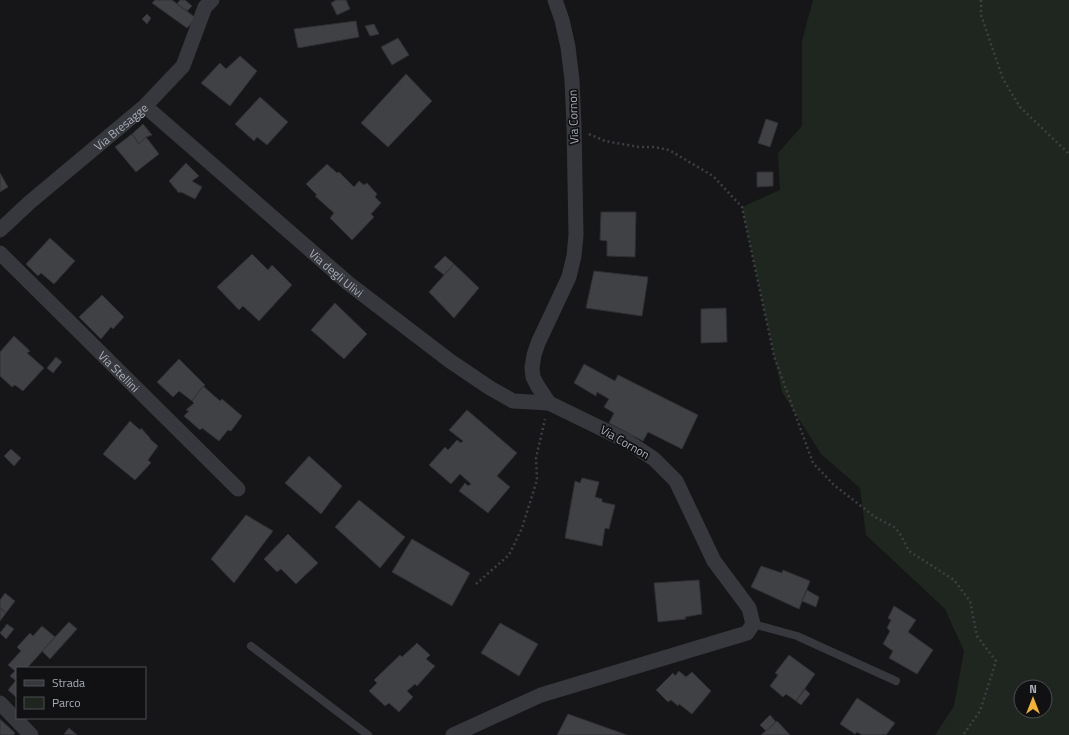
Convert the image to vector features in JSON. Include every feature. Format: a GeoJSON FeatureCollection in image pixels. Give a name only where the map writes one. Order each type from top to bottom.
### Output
{"type":"FeatureCollection","features":[{"type":"Feature","properties":{"kind":"street","name":"Via Bresagge"},"geometry":{"type":"LineString","coordinates":[[0,230],[30,202],[145,106],[183,66],[205,7],[212,0]]}},
{"type":"Feature","properties":{"kind":"street","name":"Via Cornon"},"geometry":{"type":"LineString","coordinates":[[554,0],[562,20],[568,47],[572,80],[576,234],[574,256],[569,278],[538,343],[532,368],[533,377],[537,386],[549,402],[627,441],[654,459],[676,481],[714,561],[749,608],[753,624]]}},
{"type":"Feature","properties":{"kind":"street","name":"Via degli Ulivi"},"geometry":{"type":"LineString","coordinates":[[145,106],[348,283],[450,361],[490,388],[513,401],[549,402]]}},
{"type":"Feature","properties":{"kind":"street","name":"Via Stellini"},"geometry":{"type":"LineString","coordinates":[[0,253],[238,489]]}},
{"type":"Feature","properties":{"kind":"street"},"geometry":{"type":"LineString","coordinates":[[453,735],[541,695],[747,633],[753,624]]}},
{"type":"Feature","properties":{"kind":"street"},"geometry":{"type":"LineString","coordinates":[[0,703],[31,735]]}},
{"type":"Feature","properties":{"kind":"lane"},"geometry":{"type":"LineString","coordinates":[[753,624],[797,636],[896,681]]}},
{"type":"Feature","properties":{"kind":"lane"},"geometry":{"type":"LineString","coordinates":[[251,646],[368,735]]}},
{"type":"Feature","properties":{"kind":"path"},"geometry":{"type":"LineString","coordinates":[[981,0],[981,15],[1002,79],[1020,107],[1069,154]]}},
{"type":"Feature","properties":{"kind":"path"},"geometry":{"type":"LineString","coordinates":[[574,126],[605,141],[639,147],[654,147],[669,150],[712,176],[742,206],[774,356],[813,463],[834,485],[874,517],[894,527],[899,532],[910,551],[954,580],[970,601],[977,636],[996,662],[980,711],[963,735]]}},
{"type":"Feature","properties":{"kind":"path"},"geometry":{"type":"LineString","coordinates":[[476,584],[509,555],[522,528],[537,480],[536,458],[549,402]]}},
{"type":"Feature","properties":{"kind":"green space"},"geometry":{"type":"Polygon","coordinates":[[[813,0],[1069,0],[1069,735],[935,735],[954,706],[964,651],[945,609],[866,535],[860,488],[821,454],[782,392],[742,207],[780,190],[778,153],[802,126],[802,41],[813,0]]]}},
{"type":"Feature","properties":{"kind":"building"},"geometry":{"type":"Polygon","coordinates":[[[155,0],[172,0],[196,18],[187,28],[152,3],[155,0]]]}},
{"type":"Feature","properties":{"kind":"building"},"geometry":{"type":"Polygon","coordinates":[[[180,0],[185,0],[192,6],[187,11],[177,4],[180,0]]]}},
{"type":"Feature","properties":{"kind":"building"},"geometry":{"type":"Polygon","coordinates":[[[336,0],[346,0],[350,9],[337,15],[331,3],[336,0]]]}},
{"type":"Feature","properties":{"kind":"building"},"geometry":{"type":"Polygon","coordinates":[[[147,14],[151,18],[147,24],[142,19],[147,14]]]}},
{"type":"Feature","properties":{"kind":"building"},"geometry":{"type":"Polygon","coordinates":[[[356,21],[359,37],[298,48],[294,29],[356,21]]]}},
{"type":"Feature","properties":{"kind":"building"},"geometry":{"type":"Polygon","coordinates":[[[374,24],[379,34],[370,36],[365,26],[374,24]]]}},
{"type":"Feature","properties":{"kind":"building"},"geometry":{"type":"Polygon","coordinates":[[[398,38],[409,55],[392,65],[381,47],[398,38]]]}},
{"type":"Feature","properties":{"kind":"building"},"geometry":{"type":"Polygon","coordinates":[[[240,56],[257,71],[230,106],[201,83],[220,63],[226,69],[240,56]]]}},
{"type":"Feature","properties":{"kind":"building"},"geometry":{"type":"Polygon","coordinates":[[[406,74],[432,101],[388,147],[361,123],[406,74]]]}},
{"type":"Feature","properties":{"kind":"building"},"geometry":{"type":"Polygon","coordinates":[[[260,97],[288,122],[267,145],[257,137],[254,141],[235,124],[260,97]]]}},
{"type":"Feature","properties":{"kind":"building"},"geometry":{"type":"Polygon","coordinates":[[[766,119],[778,123],[770,147],[758,143],[766,119]]]}},
{"type":"Feature","properties":{"kind":"building"},"geometry":{"type":"Polygon","coordinates":[[[143,124],[152,135],[146,137],[139,144],[132,134],[143,124]]]}},
{"type":"Feature","properties":{"kind":"building"},"geometry":{"type":"Polygon","coordinates":[[[132,134],[139,144],[146,137],[159,154],[136,172],[115,147],[132,134]]]}},
{"type":"Feature","properties":{"kind":"building"},"geometry":{"type":"Polygon","coordinates":[[[186,163],[199,176],[192,181],[202,187],[195,199],[181,192],[179,193],[169,181],[186,163]]]}},
{"type":"Feature","properties":{"kind":"building"},"geometry":{"type":"Polygon","coordinates":[[[327,164],[337,173],[339,172],[354,187],[359,181],[364,185],[367,183],[377,194],[375,197],[381,203],[371,214],[374,217],[352,240],[330,218],[334,213],[315,196],[317,195],[306,184],[327,164]]]}},
{"type":"Feature","properties":{"kind":"building"},"geometry":{"type":"Polygon","coordinates":[[[757,172],[773,172],[773,186],[757,187],[757,172]]]}},
{"type":"Feature","properties":{"kind":"building"},"geometry":{"type":"Polygon","coordinates":[[[0,173],[8,187],[0,192],[0,173]]]}},
{"type":"Feature","properties":{"kind":"building"},"geometry":{"type":"Polygon","coordinates":[[[601,212],[636,212],[635,257],[607,256],[607,241],[600,240],[601,212]]]}},
{"type":"Feature","properties":{"kind":"building"},"geometry":{"type":"Polygon","coordinates":[[[50,238],[75,261],[54,284],[41,273],[38,276],[26,264],[50,238]]]}},
{"type":"Feature","properties":{"kind":"building"},"geometry":{"type":"Polygon","coordinates":[[[252,254],[268,270],[272,265],[292,285],[259,321],[243,306],[239,310],[217,287],[252,254]]]}},
{"type":"Feature","properties":{"kind":"building"},"geometry":{"type":"Polygon","coordinates":[[[445,256],[454,264],[444,275],[434,267],[445,256]]]}},
{"type":"Feature","properties":{"kind":"building"},"geometry":{"type":"Polygon","coordinates":[[[454,264],[479,288],[454,318],[429,292],[454,264]]]}},
{"type":"Feature","properties":{"kind":"building"},"geometry":{"type":"Polygon","coordinates":[[[594,271],[648,277],[642,316],[586,308],[594,271]]]}},
{"type":"Feature","properties":{"kind":"building"},"geometry":{"type":"Polygon","coordinates":[[[102,295],[124,317],[113,329],[111,327],[101,339],[79,317],[102,295]]]}},
{"type":"Feature","properties":{"kind":"building"},"geometry":{"type":"Polygon","coordinates":[[[335,303],[367,334],[344,359],[311,330],[335,303]]]}},
{"type":"Feature","properties":{"kind":"building"},"geometry":{"type":"Polygon","coordinates":[[[726,308],[727,342],[701,343],[701,309],[726,308]]]}},
{"type":"Feature","properties":{"kind":"building"},"geometry":{"type":"Polygon","coordinates":[[[14,336],[30,351],[27,353],[44,368],[23,391],[15,385],[12,387],[0,376],[0,352],[14,336]]]}},
{"type":"Feature","properties":{"kind":"building"},"geometry":{"type":"Polygon","coordinates":[[[56,357],[62,362],[53,373],[47,368],[56,357]]]}},
{"type":"Feature","properties":{"kind":"building"},"geometry":{"type":"Polygon","coordinates":[[[179,359],[205,385],[192,401],[179,391],[173,397],[157,382],[179,359]]]}},
{"type":"Feature","properties":{"kind":"building"},"geometry":{"type":"Polygon","coordinates":[[[584,364],[615,381],[618,375],[698,415],[682,449],[648,432],[643,441],[609,423],[614,413],[604,407],[609,399],[597,392],[596,396],[574,383],[584,364]]]}},
{"type":"Feature","properties":{"kind":"building"},"geometry":{"type":"Polygon","coordinates":[[[203,386],[220,401],[222,399],[242,416],[231,431],[228,430],[219,441],[202,428],[200,430],[184,416],[189,411],[186,410],[194,403],[192,401],[203,386]]]}},
{"type":"Feature","properties":{"kind":"building"},"geometry":{"type":"Polygon","coordinates":[[[467,410],[517,453],[497,476],[510,487],[488,513],[459,491],[465,483],[468,486],[471,484],[460,474],[451,484],[429,465],[445,447],[448,450],[457,440],[461,443],[463,441],[449,430],[467,410]]]}},
{"type":"Feature","properties":{"kind":"building"},"geometry":{"type":"Polygon","coordinates":[[[130,421],[140,430],[141,428],[158,446],[148,460],[151,463],[135,480],[103,454],[130,421]]]}},
{"type":"Feature","properties":{"kind":"building"},"geometry":{"type":"Polygon","coordinates":[[[11,449],[21,458],[14,466],[4,456],[11,449]]]}},
{"type":"Feature","properties":{"kind":"building"},"geometry":{"type":"Polygon","coordinates":[[[309,456],[342,486],[321,514],[285,483],[309,456]]]}},
{"type":"Feature","properties":{"kind":"building"},"geometry":{"type":"Polygon","coordinates":[[[582,478],[599,482],[595,497],[602,499],[602,502],[615,505],[609,529],[605,528],[602,546],[565,538],[575,481],[580,483],[582,478]]]}},
{"type":"Feature","properties":{"kind":"building"},"geometry":{"type":"Polygon","coordinates":[[[359,500],[405,537],[380,568],[335,527],[359,500]]]}},
{"type":"Feature","properties":{"kind":"building"},"geometry":{"type":"Polygon","coordinates":[[[246,515],[273,531],[234,583],[211,559],[246,515]]]}},
{"type":"Feature","properties":{"kind":"building"},"geometry":{"type":"Polygon","coordinates":[[[288,534],[318,563],[296,584],[281,569],[277,572],[264,559],[288,534]]]}},
{"type":"Feature","properties":{"kind":"building"},"geometry":{"type":"Polygon","coordinates":[[[412,539],[470,573],[452,606],[392,572],[412,539]]]}},
{"type":"Feature","properties":{"kind":"building"},"geometry":{"type":"Polygon","coordinates":[[[761,566],[782,573],[783,570],[810,581],[799,609],[751,587],[761,566]]]}},
{"type":"Feature","properties":{"kind":"building"},"geometry":{"type":"Polygon","coordinates":[[[699,580],[702,614],[685,617],[686,619],[658,622],[654,583],[699,580]]]}},
{"type":"Feature","properties":{"kind":"building"},"geometry":{"type":"Polygon","coordinates":[[[807,590],[819,597],[816,607],[802,601],[807,590]]]}},
{"type":"Feature","properties":{"kind":"building"},"geometry":{"type":"Polygon","coordinates":[[[5,593],[15,601],[6,613],[0,608],[0,600],[5,593]]]}},
{"type":"Feature","properties":{"kind":"building"},"geometry":{"type":"Polygon","coordinates":[[[894,606],[916,620],[908,632],[933,650],[917,674],[889,658],[893,651],[883,644],[890,631],[887,628],[891,620],[888,618],[894,606]]]}},
{"type":"Feature","properties":{"kind":"building"},"geometry":{"type":"Polygon","coordinates":[[[0,608],[6,613],[0,621],[0,608]]]}},
{"type":"Feature","properties":{"kind":"building"},"geometry":{"type":"Polygon","coordinates":[[[69,622],[77,629],[50,659],[42,651],[69,622]]]}},
{"type":"Feature","properties":{"kind":"building"},"geometry":{"type":"Polygon","coordinates":[[[500,623],[538,644],[519,676],[481,653],[500,623]]]}},
{"type":"Feature","properties":{"kind":"building"},"geometry":{"type":"Polygon","coordinates":[[[7,624],[14,629],[6,639],[0,633],[7,624]]]}},
{"type":"Feature","properties":{"kind":"building"},"geometry":{"type":"Polygon","coordinates":[[[42,626],[55,637],[28,667],[16,667],[16,681],[10,676],[15,671],[8,665],[21,651],[17,647],[30,633],[33,636],[42,626]]]}},
{"type":"Feature","properties":{"kind":"building"},"geometry":{"type":"Polygon","coordinates":[[[417,643],[430,655],[426,659],[435,666],[417,686],[415,684],[407,691],[413,697],[399,712],[389,703],[385,706],[369,691],[377,683],[374,680],[400,655],[402,657],[417,643]]]}},
{"type":"Feature","properties":{"kind":"building"},"geometry":{"type":"Polygon","coordinates":[[[789,655],[815,674],[796,701],[786,694],[783,697],[770,686],[778,675],[775,673],[789,655]]]}},
{"type":"Feature","properties":{"kind":"building"},"geometry":{"type":"Polygon","coordinates":[[[679,671],[686,677],[692,672],[711,691],[692,714],[671,700],[668,702],[656,690],[673,673],[675,676],[679,671]]]}},
{"type":"Feature","properties":{"kind":"building"},"geometry":{"type":"Polygon","coordinates":[[[16,680],[16,697],[8,690],[16,680]]]}},
{"type":"Feature","properties":{"kind":"building"},"geometry":{"type":"Polygon","coordinates":[[[805,689],[810,694],[801,705],[796,701],[805,689]]]}},
{"type":"Feature","properties":{"kind":"building"},"geometry":{"type":"Polygon","coordinates":[[[857,698],[895,723],[886,735],[862,735],[857,732],[855,734],[840,724],[857,698]]]}},
{"type":"Feature","properties":{"kind":"building"},"geometry":{"type":"Polygon","coordinates":[[[568,714],[627,735],[557,735],[568,714]]]}},
{"type":"Feature","properties":{"kind":"building"},"geometry":{"type":"Polygon","coordinates":[[[770,715],[776,722],[766,731],[760,725],[770,715]]]}},
{"type":"Feature","properties":{"kind":"building"},"geometry":{"type":"Polygon","coordinates":[[[0,719],[15,733],[13,735],[0,735],[0,719]]]}},
{"type":"Feature","properties":{"kind":"building"},"geometry":{"type":"Polygon","coordinates":[[[777,721],[790,735],[761,735],[776,722],[777,721]]]}},
{"type":"Feature","properties":{"kind":"building"},"geometry":{"type":"Polygon","coordinates":[[[69,728],[77,735],[64,734],[69,728]]]}}]}
